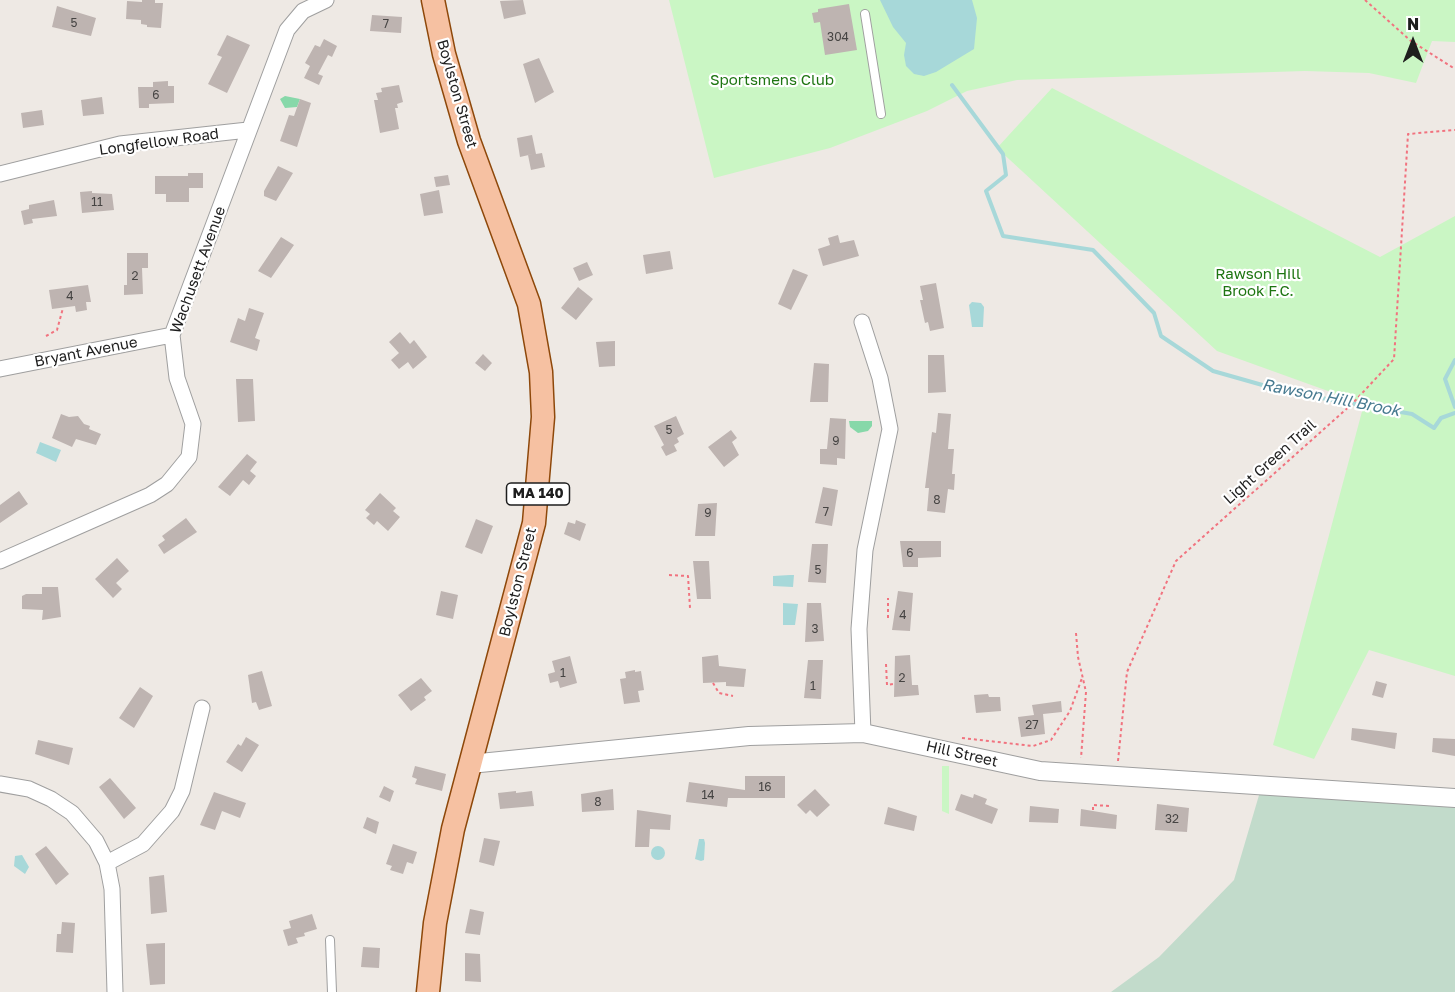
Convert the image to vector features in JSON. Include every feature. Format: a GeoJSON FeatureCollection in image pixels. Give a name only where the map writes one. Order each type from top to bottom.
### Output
{"type":"FeatureCollection","features":[{"type":"Feature","properties":{"kind":"main road","name":"Boylston Street"},"geometry":{"type":"LineString","coordinates":[[428,992],[437,907],[470,764],[532,532],[542,443],[542,390],[529,304],[470,141],[446,63],[433,0]]}},
{"type":"Feature","properties":{"kind":"street","name":"Wachusett Avenue"},"geometry":{"type":"LineString","coordinates":[[0,561],[150,495],[167,484],[189,458],[193,424],[177,378],[172,335],[289,27],[303,11],[320,1]]}},
{"type":"Feature","properties":{"kind":"street","name":"Longfellow Road"},"geometry":{"type":"LineString","coordinates":[[0,174],[120,144],[248,130]]}},
{"type":"Feature","properties":{"kind":"street"},"geometry":{"type":"LineString","coordinates":[[862,322],[880,378],[890,429],[865,550],[860,629],[863,733]]}},
{"type":"Feature","properties":{"kind":"street","name":"Bryant Avenue"},"geometry":{"type":"LineString","coordinates":[[0,369],[172,335]]}},
{"type":"Feature","properties":{"kind":"street"},"geometry":{"type":"LineString","coordinates":[[107,863],[143,844],[172,811],[182,791],[202,708]]}},
{"type":"Feature","properties":{"kind":"street","name":"Hill Street"},"geometry":{"type":"LineString","coordinates":[[470,764],[755,736],[863,733],[941,748],[1034,770],[1455,798]]}},
{"type":"Feature","properties":{"kind":"street"},"geometry":{"type":"LineString","coordinates":[[0,784],[29,789],[62,805],[89,831],[107,863],[114,912],[115,992]]}},
{"type":"Feature","properties":{"kind":"lane"},"geometry":{"type":"LineString","coordinates":[[864,14],[880,114]]}},
{"type":"Feature","properties":{"kind":"lane"},"geometry":{"type":"LineString","coordinates":[[330,940],[332,992]]}},
{"type":"Feature","properties":{"kind":"path"},"geometry":{"type":"LineString","coordinates":[[1365,0],[1411,41],[1455,69]]}},
{"type":"Feature","properties":{"kind":"path","name":"Light Green Trail"},"geometry":{"type":"LineString","coordinates":[[1117,775],[1127,672],[1176,561],[1352,404],[1394,359],[1408,134],[1455,130]]}},
{"type":"Feature","properties":{"kind":"path"},"geometry":{"type":"LineString","coordinates":[[46,336],[57,330],[63,308]]}},
{"type":"Feature","properties":{"kind":"path"},"geometry":{"type":"LineString","coordinates":[[669,575],[688,576],[690,608]]}},
{"type":"Feature","properties":{"kind":"path"},"geometry":{"type":"LineString","coordinates":[[888,598],[888,618]]}},
{"type":"Feature","properties":{"kind":"path"},"geometry":{"type":"LineString","coordinates":[[1076,633],[1086,692],[1080,773]]}},
{"type":"Feature","properties":{"kind":"path"},"geometry":{"type":"LineString","coordinates":[[886,664],[887,685],[893,684]]}},
{"type":"Feature","properties":{"kind":"path"},"geometry":{"type":"LineString","coordinates":[[941,748],[963,738],[1033,746],[1051,740],[1070,711],[1082,678]]}},
{"type":"Feature","properties":{"kind":"path"},"geometry":{"type":"LineString","coordinates":[[713,683],[719,693],[733,696]]}},
{"type":"Feature","properties":{"kind":"path"},"geometry":{"type":"LineString","coordinates":[[1093,810],[1093,805],[1110,806]]}},
{"type":"Feature","properties":{"kind":"green space","name":"Sportsmens Club"},"geometry":{"type":"Polygon","coordinates":[[[669,0],[1455,0],[1455,42],[1432,41],[1416,83],[1369,73],[1305,71],[1017,80],[967,91],[927,111],[830,148],[714,178],[669,0]]]}},
{"type":"Feature","properties":{"kind":"green space","name":"Rawson Hill Brook F.C."},"geometry":{"type":"Polygon","coordinates":[[[1052,88],[1380,257],[1455,216],[1455,676],[1369,650],[1314,759],[1273,745],[1364,404],[1217,351],[997,148],[1052,88]]]}},
{"type":"Feature","properties":{"kind":"green space"},"geometry":{"type":"Polygon","coordinates":[[[285,96],[300,99],[297,107],[285,108],[280,99],[285,96]]]}},
{"type":"Feature","properties":{"kind":"green space"},"geometry":{"type":"Polygon","coordinates":[[[849,421],[872,421],[872,426],[868,431],[858,433],[850,427],[849,421]]]}},
{"type":"Feature","properties":{"kind":"green space"},"geometry":{"type":"Polygon","coordinates":[[[942,766],[949,766],[949,814],[942,811],[942,766]]]}},
{"type":"Feature","properties":{"kind":"green space"},"geometry":{"type":"Polygon","coordinates":[[[1262,785],[1455,798],[1455,992],[1111,992],[1159,957],[1234,880],[1262,785]]]}},
{"type":"Feature","properties":{"kind":"water"},"geometry":{"type":"Polygon","coordinates":[[[880,0],[972,0],[977,18],[974,49],[936,72],[924,76],[914,74],[906,66],[904,55],[906,43],[893,27],[880,0]]]}},
{"type":"Feature","properties":{"kind":"water"},"geometry":{"type":"Polygon","coordinates":[[[972,302],[981,303],[984,307],[983,327],[972,327],[969,305],[972,302]]]}},
{"type":"Feature","properties":{"kind":"water"},"geometry":{"type":"Polygon","coordinates":[[[40,442],[61,450],[56,462],[36,453],[40,442]]]}},
{"type":"Feature","properties":{"kind":"water"},"geometry":{"type":"Polygon","coordinates":[[[794,575],[793,587],[773,586],[773,576],[794,575]]]}},
{"type":"Feature","properties":{"kind":"water"},"geometry":{"type":"Polygon","coordinates":[[[783,603],[798,604],[795,625],[783,625],[783,603]]]}},
{"type":"Feature","properties":{"kind":"water"},"geometry":{"type":"Polygon","coordinates":[[[699,839],[704,839],[705,843],[704,860],[701,861],[695,859],[699,839]]]}},
{"type":"Feature","properties":{"kind":"water"},"geometry":{"type":"Polygon","coordinates":[[[658,846],[663,848],[665,853],[663,858],[658,860],[653,858],[651,853],[653,848],[658,846]]]}},
{"type":"Feature","properties":{"kind":"water"},"geometry":{"type":"Polygon","coordinates":[[[22,855],[29,867],[25,874],[14,866],[15,856],[22,855]]]}},
{"type":"Feature","properties":{"kind":"building"},"geometry":{"type":"Polygon","coordinates":[[[142,0],[155,0],[155,3],[163,3],[161,28],[147,27],[141,24],[141,20],[126,19],[127,1],[142,2],[142,0]]]}},
{"type":"Feature","properties":{"kind":"building"},"geometry":{"type":"Polygon","coordinates":[[[523,0],[526,14],[504,19],[500,1],[523,0]]]}},
{"type":"Feature","properties":{"kind":"building"},"geometry":{"type":"Polygon","coordinates":[[[849,4],[857,50],[825,55],[820,22],[814,23],[812,13],[818,12],[818,9],[849,4]]]}},
{"type":"Feature","properties":{"kind":"building"},"geometry":{"type":"Polygon","coordinates":[[[57,6],[96,18],[91,36],[52,27],[57,6]]]}},
{"type":"Feature","properties":{"kind":"building"},"geometry":{"type":"Polygon","coordinates":[[[372,15],[402,17],[401,33],[370,31],[372,15]]]}},
{"type":"Feature","properties":{"kind":"building"},"geometry":{"type":"Polygon","coordinates":[[[227,35],[250,45],[227,93],[208,84],[222,57],[217,55],[227,35]]]}},
{"type":"Feature","properties":{"kind":"building"},"geometry":{"type":"Polygon","coordinates":[[[324,39],[337,46],[332,57],[328,55],[318,74],[323,76],[319,85],[304,78],[310,66],[305,63],[315,45],[320,47],[324,39]]]}},
{"type":"Feature","properties":{"kind":"building"},"geometry":{"type":"Polygon","coordinates":[[[539,58],[554,92],[535,103],[523,64],[539,58]]]}},
{"type":"Feature","properties":{"kind":"building"},"geometry":{"type":"Polygon","coordinates":[[[168,81],[168,86],[174,86],[174,103],[149,104],[149,108],[139,108],[138,87],[153,87],[153,82],[168,81]]]}},
{"type":"Feature","properties":{"kind":"building"},"geometry":{"type":"Polygon","coordinates":[[[399,85],[403,102],[397,104],[398,108],[395,108],[399,129],[380,133],[374,100],[378,100],[376,93],[382,92],[381,88],[399,85]]]}},
{"type":"Feature","properties":{"kind":"building"},"geometry":{"type":"Polygon","coordinates":[[[102,97],[104,114],[83,116],[81,100],[102,97]]]}},
{"type":"Feature","properties":{"kind":"building"},"geometry":{"type":"Polygon","coordinates":[[[300,99],[311,103],[297,147],[280,141],[289,115],[294,116],[300,99]]]}},
{"type":"Feature","properties":{"kind":"building"},"geometry":{"type":"Polygon","coordinates":[[[42,110],[44,125],[23,128],[21,113],[42,110]]]}},
{"type":"Feature","properties":{"kind":"building"},"geometry":{"type":"Polygon","coordinates":[[[532,135],[536,154],[542,153],[545,167],[531,170],[528,155],[520,157],[517,138],[532,135]]]}},
{"type":"Feature","properties":{"kind":"building"},"geometry":{"type":"Polygon","coordinates":[[[278,166],[293,173],[276,201],[264,196],[264,191],[278,166]]]}},
{"type":"Feature","properties":{"kind":"building"},"geometry":{"type":"Polygon","coordinates":[[[188,173],[203,173],[203,188],[189,188],[189,202],[166,202],[166,194],[155,194],[155,176],[188,176],[188,173]]]}},
{"type":"Feature","properties":{"kind":"building"},"geometry":{"type":"Polygon","coordinates":[[[448,175],[450,185],[436,187],[434,177],[448,175]]]}},
{"type":"Feature","properties":{"kind":"building"},"geometry":{"type":"Polygon","coordinates":[[[439,190],[443,213],[424,216],[420,194],[439,190]]]}},
{"type":"Feature","properties":{"kind":"building"},"geometry":{"type":"Polygon","coordinates":[[[92,191],[92,193],[112,194],[114,210],[82,213],[80,192],[92,191]]]}},
{"type":"Feature","properties":{"kind":"building"},"geometry":{"type":"Polygon","coordinates":[[[54,200],[57,216],[32,219],[33,223],[24,225],[21,211],[29,209],[29,205],[54,200]]]}},
{"type":"Feature","properties":{"kind":"building"},"geometry":{"type":"Polygon","coordinates":[[[838,235],[840,243],[854,240],[859,256],[823,266],[818,249],[830,245],[828,238],[838,235]]]}},
{"type":"Feature","properties":{"kind":"building"},"geometry":{"type":"Polygon","coordinates":[[[281,237],[294,245],[271,278],[258,271],[281,237]]]}},
{"type":"Feature","properties":{"kind":"building"},"geometry":{"type":"Polygon","coordinates":[[[670,251],[673,269],[646,274],[643,255],[670,251]]]}},
{"type":"Feature","properties":{"kind":"building"},"geometry":{"type":"Polygon","coordinates":[[[127,253],[148,253],[148,268],[142,268],[143,294],[124,295],[124,285],[127,285],[127,253]]]}},
{"type":"Feature","properties":{"kind":"building"},"geometry":{"type":"Polygon","coordinates":[[[587,262],[593,275],[579,281],[573,268],[587,262]]]}},
{"type":"Feature","properties":{"kind":"building"},"geometry":{"type":"Polygon","coordinates":[[[793,269],[808,275],[791,310],[778,304],[793,269]]]}},
{"type":"Feature","properties":{"kind":"building"},"geometry":{"type":"Polygon","coordinates":[[[936,283],[944,328],[930,331],[928,322],[925,323],[920,300],[923,300],[920,286],[936,283]]]}},
{"type":"Feature","properties":{"kind":"building"},"geometry":{"type":"Polygon","coordinates":[[[88,285],[91,302],[86,302],[87,310],[76,312],[75,306],[52,309],[49,290],[88,285]]]}},
{"type":"Feature","properties":{"kind":"building"},"geometry":{"type":"Polygon","coordinates":[[[578,287],[593,299],[576,320],[561,308],[578,287]]]}},
{"type":"Feature","properties":{"kind":"building"},"geometry":{"type":"Polygon","coordinates":[[[249,308],[264,313],[255,338],[260,340],[257,351],[230,342],[238,318],[245,321],[249,308]]]}},
{"type":"Feature","properties":{"kind":"building"},"geometry":{"type":"Polygon","coordinates":[[[400,332],[410,344],[414,340],[427,357],[413,369],[408,362],[399,369],[391,360],[399,353],[389,342],[400,332]]]}},
{"type":"Feature","properties":{"kind":"building"},"geometry":{"type":"Polygon","coordinates":[[[615,341],[615,366],[599,367],[596,342],[615,341]]]}},
{"type":"Feature","properties":{"kind":"building"},"geometry":{"type":"Polygon","coordinates":[[[483,354],[492,363],[485,371],[475,363],[483,354]]]}},
{"type":"Feature","properties":{"kind":"building"},"geometry":{"type":"Polygon","coordinates":[[[928,355],[944,355],[946,392],[928,393],[928,355]]]}},
{"type":"Feature","properties":{"kind":"building"},"geometry":{"type":"Polygon","coordinates":[[[814,363],[829,364],[828,402],[810,402],[814,363]]]}},
{"type":"Feature","properties":{"kind":"building"},"geometry":{"type":"Polygon","coordinates":[[[236,379],[253,379],[255,421],[238,422],[236,379]]]}},
{"type":"Feature","properties":{"kind":"building"},"geometry":{"type":"Polygon","coordinates":[[[938,413],[951,414],[948,449],[954,449],[952,474],[955,474],[954,490],[948,489],[945,513],[927,511],[929,488],[925,488],[932,432],[936,433],[938,413]]]}},
{"type":"Feature","properties":{"kind":"building"},"geometry":{"type":"Polygon","coordinates":[[[61,414],[69,417],[78,416],[84,424],[90,426],[89,429],[101,434],[96,445],[76,439],[72,447],[52,438],[61,414]]]}},
{"type":"Feature","properties":{"kind":"building"},"geometry":{"type":"Polygon","coordinates":[[[676,416],[684,434],[677,438],[679,442],[674,445],[677,451],[666,456],[661,447],[664,445],[654,426],[676,416]]]}},
{"type":"Feature","properties":{"kind":"building"},"geometry":{"type":"Polygon","coordinates":[[[830,418],[846,419],[845,459],[837,458],[837,465],[820,464],[820,449],[827,449],[830,418]]]}},
{"type":"Feature","properties":{"kind":"building"},"geometry":{"type":"Polygon","coordinates":[[[731,430],[737,438],[732,442],[739,455],[724,467],[708,447],[731,430]]]}},
{"type":"Feature","properties":{"kind":"building"},"geometry":{"type":"Polygon","coordinates":[[[247,454],[257,462],[250,471],[256,476],[249,485],[243,480],[230,496],[218,487],[247,454]]]}},
{"type":"Feature","properties":{"kind":"building"},"geometry":{"type":"Polygon","coordinates":[[[823,487],[838,490],[832,526],[815,523],[823,487]]]}},
{"type":"Feature","properties":{"kind":"building"},"geometry":{"type":"Polygon","coordinates":[[[19,491],[28,504],[0,523],[0,505],[19,491]]]}},
{"type":"Feature","properties":{"kind":"building"},"geometry":{"type":"Polygon","coordinates":[[[380,493],[396,508],[393,511],[400,517],[388,531],[377,521],[374,525],[366,518],[370,514],[365,510],[380,493]]]}},
{"type":"Feature","properties":{"kind":"building"},"geometry":{"type":"Polygon","coordinates":[[[717,503],[715,536],[695,536],[698,504],[717,503]]]}},
{"type":"Feature","properties":{"kind":"building"},"geometry":{"type":"Polygon","coordinates":[[[186,518],[197,532],[164,554],[158,545],[165,540],[162,536],[186,518]]]}},
{"type":"Feature","properties":{"kind":"building"},"geometry":{"type":"Polygon","coordinates":[[[476,519],[493,526],[482,554],[465,547],[476,519]]]}},
{"type":"Feature","properties":{"kind":"building"},"geometry":{"type":"Polygon","coordinates":[[[576,520],[586,524],[580,541],[564,534],[568,522],[575,524],[576,520]]]}},
{"type":"Feature","properties":{"kind":"building"},"geometry":{"type":"Polygon","coordinates":[[[900,541],[941,541],[941,557],[918,558],[918,567],[903,567],[900,541]]]}},
{"type":"Feature","properties":{"kind":"building"},"geometry":{"type":"Polygon","coordinates":[[[812,544],[828,544],[826,583],[808,582],[812,544]]]}},
{"type":"Feature","properties":{"kind":"building"},"geometry":{"type":"Polygon","coordinates":[[[117,558],[129,571],[116,583],[122,589],[113,598],[95,579],[117,558]]]}},
{"type":"Feature","properties":{"kind":"building"},"geometry":{"type":"Polygon","coordinates":[[[693,561],[709,561],[711,599],[697,599],[693,561]]]}},
{"type":"Feature","properties":{"kind":"building"},"geometry":{"type":"Polygon","coordinates":[[[42,587],[58,587],[61,617],[42,620],[43,610],[22,609],[22,596],[42,594],[42,587]]]}},
{"type":"Feature","properties":{"kind":"building"},"geometry":{"type":"Polygon","coordinates":[[[441,591],[458,595],[453,619],[436,615],[441,591]]]}},
{"type":"Feature","properties":{"kind":"building"},"geometry":{"type":"Polygon","coordinates":[[[898,591],[913,593],[910,631],[892,630],[898,591]]]}},
{"type":"Feature","properties":{"kind":"building"},"geometry":{"type":"Polygon","coordinates":[[[807,603],[821,603],[824,641],[805,642],[807,603]]]}},
{"type":"Feature","properties":{"kind":"building"},"geometry":{"type":"Polygon","coordinates":[[[718,655],[719,666],[746,669],[744,687],[726,686],[726,682],[703,683],[702,657],[718,655]]]}},
{"type":"Feature","properties":{"kind":"building"},"geometry":{"type":"Polygon","coordinates":[[[910,655],[912,685],[918,685],[919,695],[894,697],[895,656],[910,655]]]}},
{"type":"Feature","properties":{"kind":"building"},"geometry":{"type":"Polygon","coordinates":[[[570,656],[577,683],[560,688],[558,681],[550,683],[548,674],[555,672],[552,661],[570,656]]]}},
{"type":"Feature","properties":{"kind":"building"},"geometry":{"type":"Polygon","coordinates":[[[808,660],[823,660],[821,699],[804,698],[808,660]]]}},
{"type":"Feature","properties":{"kind":"building"},"geometry":{"type":"Polygon","coordinates":[[[635,670],[635,672],[641,671],[644,690],[638,691],[640,702],[624,704],[620,679],[626,678],[625,672],[635,670]]]}},
{"type":"Feature","properties":{"kind":"building"},"geometry":{"type":"Polygon","coordinates":[[[262,671],[272,706],[259,710],[256,702],[252,703],[248,675],[262,671]]]}},
{"type":"Feature","properties":{"kind":"building"},"geometry":{"type":"Polygon","coordinates":[[[421,678],[432,691],[424,697],[426,700],[411,711],[398,695],[421,678]]]}},
{"type":"Feature","properties":{"kind":"building"},"geometry":{"type":"Polygon","coordinates":[[[1376,681],[1387,684],[1383,698],[1372,695],[1376,681]]]}},
{"type":"Feature","properties":{"kind":"building"},"geometry":{"type":"Polygon","coordinates":[[[140,687],[153,696],[134,728],[119,718],[140,687]]]}},
{"type":"Feature","properties":{"kind":"building"},"geometry":{"type":"Polygon","coordinates":[[[988,694],[989,697],[1000,697],[1001,711],[976,713],[974,695],[988,694]]]}},
{"type":"Feature","properties":{"kind":"building"},"geometry":{"type":"Polygon","coordinates":[[[1061,701],[1062,712],[1043,714],[1045,734],[1021,737],[1018,717],[1034,715],[1032,705],[1061,701]]]}},
{"type":"Feature","properties":{"kind":"building"},"geometry":{"type":"Polygon","coordinates":[[[1352,728],[1397,733],[1395,749],[1351,740],[1352,728]]]}},
{"type":"Feature","properties":{"kind":"building"},"geometry":{"type":"Polygon","coordinates":[[[246,737],[259,745],[242,772],[226,762],[238,744],[241,746],[246,737]]]}},
{"type":"Feature","properties":{"kind":"building"},"geometry":{"type":"Polygon","coordinates":[[[1433,738],[1455,739],[1455,756],[1432,752],[1433,738]]]}},
{"type":"Feature","properties":{"kind":"building"},"geometry":{"type":"Polygon","coordinates":[[[38,740],[73,748],[69,765],[35,754],[38,740]]]}},
{"type":"Feature","properties":{"kind":"building"},"geometry":{"type":"Polygon","coordinates":[[[415,766],[446,774],[442,791],[415,784],[417,779],[412,777],[415,766]]]}},
{"type":"Feature","properties":{"kind":"building"},"geometry":{"type":"Polygon","coordinates":[[[745,776],[785,776],[785,798],[728,798],[727,807],[686,802],[689,782],[745,790],[745,776]]]}},
{"type":"Feature","properties":{"kind":"building"},"geometry":{"type":"Polygon","coordinates":[[[110,778],[136,808],[124,819],[99,787],[110,778]]]}},
{"type":"Feature","properties":{"kind":"building"},"geometry":{"type":"Polygon","coordinates":[[[384,786],[394,791],[390,802],[379,797],[384,786]]]}},
{"type":"Feature","properties":{"kind":"building"},"geometry":{"type":"Polygon","coordinates":[[[613,789],[614,810],[582,812],[581,794],[613,789]]]}},
{"type":"Feature","properties":{"kind":"building"},"geometry":{"type":"Polygon","coordinates":[[[815,789],[830,805],[817,817],[810,810],[806,814],[797,805],[815,789]]]}},
{"type":"Feature","properties":{"kind":"building"},"geometry":{"type":"Polygon","coordinates":[[[516,791],[516,793],[532,791],[534,806],[500,809],[498,793],[516,791]]]}},
{"type":"Feature","properties":{"kind":"building"},"geometry":{"type":"Polygon","coordinates":[[[214,792],[246,803],[240,818],[222,811],[215,830],[200,825],[214,792]]]}},
{"type":"Feature","properties":{"kind":"building"},"geometry":{"type":"Polygon","coordinates":[[[961,794],[973,798],[974,794],[987,799],[985,804],[998,809],[992,824],[955,810],[961,794]]]}},
{"type":"Feature","properties":{"kind":"building"},"geometry":{"type":"Polygon","coordinates":[[[1157,804],[1189,808],[1187,832],[1155,830],[1157,804]]]}},
{"type":"Feature","properties":{"kind":"building"},"geometry":{"type":"Polygon","coordinates":[[[1030,806],[1059,809],[1058,823],[1029,822],[1030,806]]]}},
{"type":"Feature","properties":{"kind":"building"},"geometry":{"type":"Polygon","coordinates":[[[888,807],[917,816],[914,831],[884,824],[888,807]]]}},
{"type":"Feature","properties":{"kind":"building"},"geometry":{"type":"Polygon","coordinates":[[[1081,809],[1117,815],[1116,829],[1080,826],[1081,809]]]}},
{"type":"Feature","properties":{"kind":"building"},"geometry":{"type":"Polygon","coordinates":[[[637,810],[671,815],[670,830],[650,829],[649,847],[635,847],[637,810]]]}},
{"type":"Feature","properties":{"kind":"building"},"geometry":{"type":"Polygon","coordinates":[[[367,817],[379,822],[376,834],[363,828],[367,817]]]}},
{"type":"Feature","properties":{"kind":"building"},"geometry":{"type":"Polygon","coordinates":[[[484,838],[500,841],[494,866],[479,862],[484,838]]]}},
{"type":"Feature","properties":{"kind":"building"},"geometry":{"type":"Polygon","coordinates":[[[393,844],[417,852],[413,864],[407,862],[403,874],[390,870],[392,866],[386,864],[393,844]]]}},
{"type":"Feature","properties":{"kind":"building"},"geometry":{"type":"Polygon","coordinates":[[[46,846],[69,874],[56,885],[35,854],[46,846]]]}},
{"type":"Feature","properties":{"kind":"building"},"geometry":{"type":"Polygon","coordinates":[[[164,875],[167,912],[151,914],[149,877],[164,875]]]}},
{"type":"Feature","properties":{"kind":"building"},"geometry":{"type":"Polygon","coordinates":[[[470,909],[484,912],[480,935],[465,933],[470,909]]]}},
{"type":"Feature","properties":{"kind":"building"},"geometry":{"type":"Polygon","coordinates":[[[312,914],[317,929],[304,933],[305,936],[296,938],[298,943],[288,946],[283,930],[291,928],[289,921],[312,914]]]}},
{"type":"Feature","properties":{"kind":"building"},"geometry":{"type":"Polygon","coordinates":[[[62,922],[75,923],[73,953],[56,952],[57,934],[61,934],[62,922]]]}},
{"type":"Feature","properties":{"kind":"building"},"geometry":{"type":"Polygon","coordinates":[[[165,943],[165,984],[150,985],[146,944],[165,943]]]}},
{"type":"Feature","properties":{"kind":"building"},"geometry":{"type":"Polygon","coordinates":[[[363,947],[380,948],[379,968],[361,967],[363,947]]]}},
{"type":"Feature","properties":{"kind":"building"},"geometry":{"type":"Polygon","coordinates":[[[465,953],[480,954],[481,982],[465,981],[465,953]]]}},
{"type":"Feature","properties":{"kind":"waterway","name":"Rawson Hill Brook"},"geometry":{"type":"LineString","coordinates":[[952,85],[1003,154],[1006,175],[986,191],[1003,236],[1093,250],[1154,313],[1161,336],[1213,371],[1287,392],[1412,414],[1434,428],[1441,418],[1455,413]]}},
{"type":"Feature","properties":{"kind":"waterway","name":"Rawson Hill Brook"},"geometry":{"type":"LineString","coordinates":[[1455,360],[1445,379],[1455,407]]}}]}
